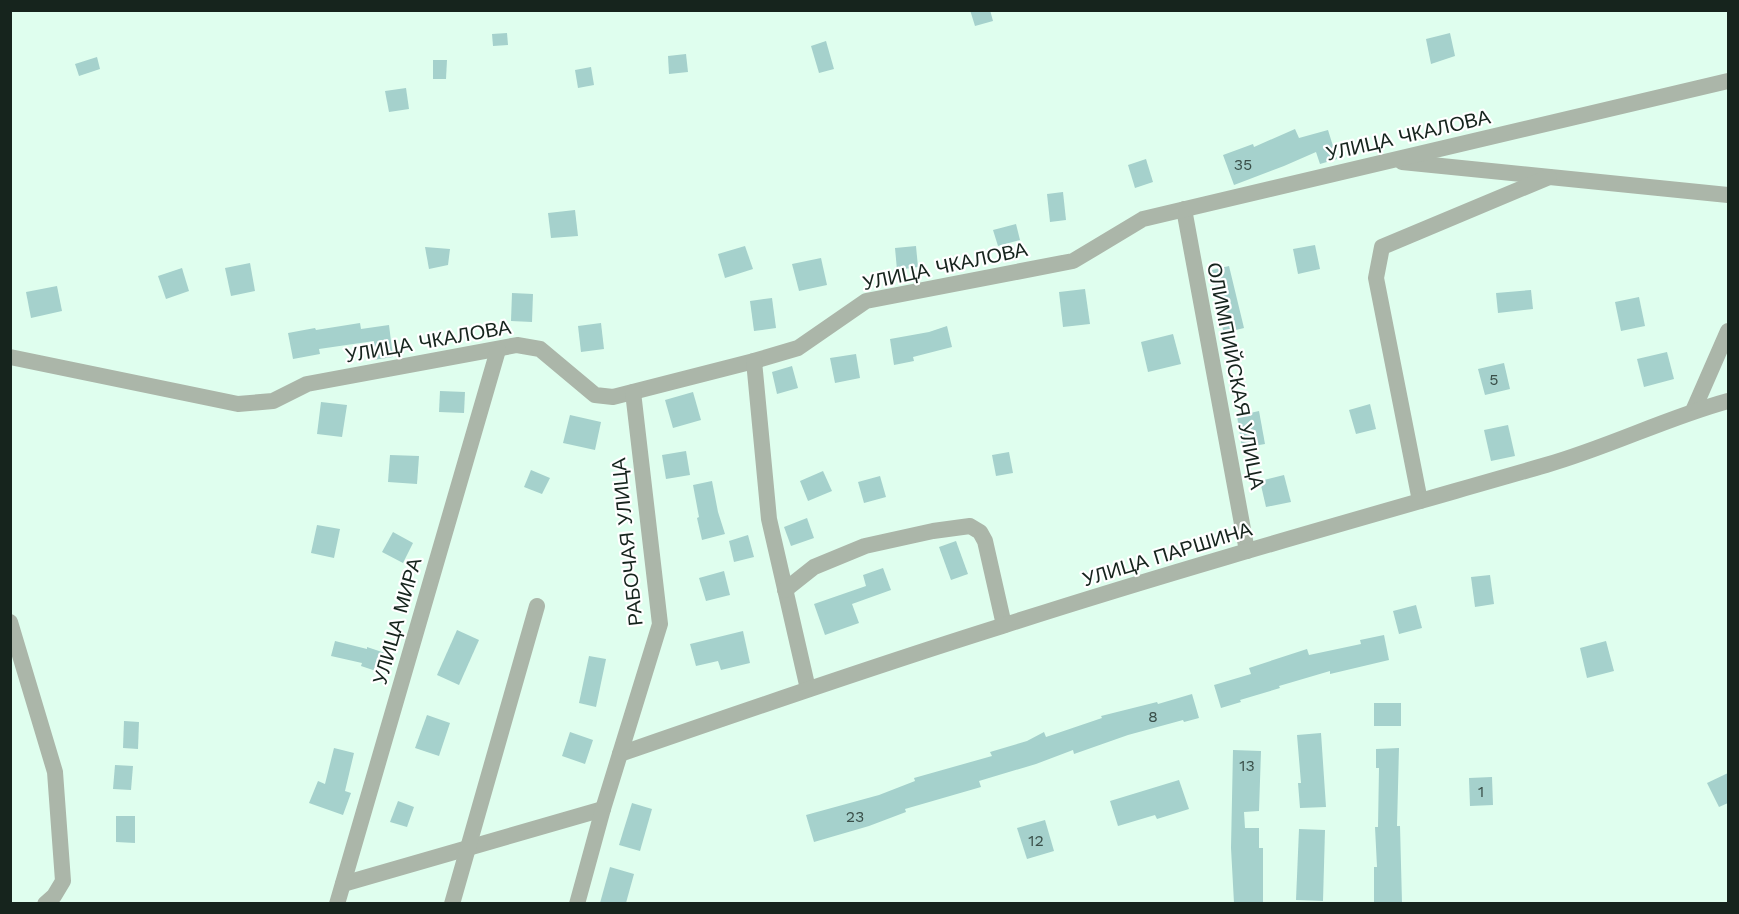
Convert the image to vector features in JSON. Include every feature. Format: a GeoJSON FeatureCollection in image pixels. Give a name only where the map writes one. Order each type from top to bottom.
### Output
{"type":"FeatureCollection","features":[{"type":"Feature","properties":{"kind":"street","name":"УЛИЦА ЧКАЛОВА"},"geometry":{"type":"LineString","coordinates":[[10,357],[238,404],[273,401],[308,384],[517,345],[540,349],[595,395],[613,397],[798,348],[866,301],[1073,261],[1143,219],[1728,81]]}},
{"type":"Feature","properties":{"kind":"street"},"geometry":{"type":"LineString","coordinates":[[1389,161],[1728,195]]}},
{"type":"Feature","properties":{"kind":"street"},"geometry":{"type":"LineString","coordinates":[[1420,501],[1376,278],[1382,247],[1549,177]]}},
{"type":"Feature","properties":{"kind":"street","name":"ОЛИМПИЙСКАЯ УЛИЦА"},"geometry":{"type":"LineString","coordinates":[[1184,209],[1247,551]]}},
{"type":"Feature","properties":{"kind":"street"},"geometry":{"type":"LineString","coordinates":[[1693,411],[1728,331]]}},
{"type":"Feature","properties":{"kind":"street","name":"УЛИЦА МИРА"},"geometry":{"type":"LineString","coordinates":[[338,903],[498,350]]}},
{"type":"Feature","properties":{"kind":"street"},"geometry":{"type":"LineString","coordinates":[[754,361],[770,519],[784,590],[808,689]]}},
{"type":"Feature","properties":{"kind":"street","name":"РАБОЧАЯ УЛИЦА"},"geometry":{"type":"LineString","coordinates":[[577,903],[603,808],[660,624],[633,392]]}},
{"type":"Feature","properties":{"kind":"street","name":"УЛИЦА ПАРШИНА"},"geometry":{"type":"LineString","coordinates":[[620,754],[1004,625],[1247,551],[1550,464],[1602,447],[1693,411],[1728,401]]}},
{"type":"Feature","properties":{"kind":"street"},"geometry":{"type":"LineString","coordinates":[[784,590],[814,567],[865,546],[933,531],[970,526],[980,532],[985,541],[1004,625]]}},
{"type":"Feature","properties":{"kind":"street"},"geometry":{"type":"LineString","coordinates":[[452,903],[537,606]]}},
{"type":"Feature","properties":{"kind":"street"},"geometry":{"type":"LineString","coordinates":[[10,622],[55,772],[63,881],[54,896],[45,903]]}},
{"type":"Feature","properties":{"kind":"street"},"geometry":{"type":"LineString","coordinates":[[343,884],[603,808]]}},
{"type":"Feature","properties":{"kind":"building"},"geometry":{"type":"Polygon","coordinates":[[[970,10],[990,10],[993,21],[975,26],[970,10]]]}},
{"type":"Feature","properties":{"kind":"building"},"geometry":{"type":"Polygon","coordinates":[[[507,33],[508,45],[493,46],[492,34],[507,33]]]}},
{"type":"Feature","properties":{"kind":"building"},"geometry":{"type":"Polygon","coordinates":[[[1450,33],[1455,56],[1431,64],[1426,39],[1450,33]]]}},
{"type":"Feature","properties":{"kind":"building"},"geometry":{"type":"Polygon","coordinates":[[[826,41],[834,69],[819,73],[811,46],[826,41]]]}},
{"type":"Feature","properties":{"kind":"building"},"geometry":{"type":"Polygon","coordinates":[[[686,54],[688,72],[669,74],[668,56],[686,54]]]}},
{"type":"Feature","properties":{"kind":"building"},"geometry":{"type":"Polygon","coordinates":[[[97,57],[100,69],[79,76],[75,64],[97,57]]]}},
{"type":"Feature","properties":{"kind":"building"},"geometry":{"type":"Polygon","coordinates":[[[433,60],[447,60],[446,79],[433,79],[433,60]]]}},
{"type":"Feature","properties":{"kind":"building"},"geometry":{"type":"Polygon","coordinates":[[[591,67],[594,85],[578,88],[575,70],[591,67]]]}},
{"type":"Feature","properties":{"kind":"building"},"geometry":{"type":"Polygon","coordinates":[[[406,88],[409,109],[389,112],[385,91],[406,88]]]}},
{"type":"Feature","properties":{"kind":"building"},"geometry":{"type":"Polygon","coordinates":[[[1295,129],[1299,138],[1328,130],[1337,159],[1320,164],[1316,152],[1234,185],[1223,155],[1253,144],[1254,147],[1295,129]]]}},
{"type":"Feature","properties":{"kind":"building"},"geometry":{"type":"Polygon","coordinates":[[[1146,159],[1153,182],[1135,188],[1128,165],[1146,159]]]}},
{"type":"Feature","properties":{"kind":"building"},"geometry":{"type":"Polygon","coordinates":[[[1063,192],[1066,220],[1050,222],[1047,194],[1063,192]]]}},
{"type":"Feature","properties":{"kind":"building"},"geometry":{"type":"Polygon","coordinates":[[[575,210],[578,236],[551,238],[548,213],[575,210]]]}},
{"type":"Feature","properties":{"kind":"building"},"geometry":{"type":"Polygon","coordinates":[[[1016,224],[1020,240],[998,246],[993,230],[1016,224]]]}},
{"type":"Feature","properties":{"kind":"building"},"geometry":{"type":"Polygon","coordinates":[[[1315,245],[1320,269],[1298,274],[1293,249],[1315,245]]]}},
{"type":"Feature","properties":{"kind":"building"},"geometry":{"type":"Polygon","coordinates":[[[745,246],[753,269],[725,278],[718,254],[745,246]]]}},
{"type":"Feature","properties":{"kind":"building"},"geometry":{"type":"Polygon","coordinates":[[[916,246],[918,267],[897,270],[895,248],[916,246]]]}},
{"type":"Feature","properties":{"kind":"building"},"geometry":{"type":"Polygon","coordinates":[[[425,247],[450,249],[448,265],[429,269],[425,247]]]}},
{"type":"Feature","properties":{"kind":"building"},"geometry":{"type":"Polygon","coordinates":[[[821,258],[827,285],[799,291],[792,264],[821,258]]]}},
{"type":"Feature","properties":{"kind":"building"},"geometry":{"type":"Polygon","coordinates":[[[250,263],[255,291],[231,296],[225,268],[250,263]]]}},
{"type":"Feature","properties":{"kind":"building"},"geometry":{"type":"Polygon","coordinates":[[[1229,266],[1244,328],[1224,333],[1217,310],[1220,309],[1212,270],[1229,266]]]}},
{"type":"Feature","properties":{"kind":"building"},"geometry":{"type":"Polygon","coordinates":[[[182,268],[189,291],[166,299],[158,276],[182,268]]]}},
{"type":"Feature","properties":{"kind":"building"},"geometry":{"type":"Polygon","coordinates":[[[57,286],[62,311],[31,318],[26,292],[57,286]]]}},
{"type":"Feature","properties":{"kind":"building"},"geometry":{"type":"Polygon","coordinates":[[[1085,289],[1090,324],[1063,327],[1059,292],[1085,289]]]}},
{"type":"Feature","properties":{"kind":"building"},"geometry":{"type":"Polygon","coordinates":[[[1531,290],[1533,309],[1498,313],[1496,293],[1531,290]]]}},
{"type":"Feature","properties":{"kind":"building"},"geometry":{"type":"Polygon","coordinates":[[[512,293],[533,294],[532,322],[511,321],[512,293]]]}},
{"type":"Feature","properties":{"kind":"building"},"geometry":{"type":"Polygon","coordinates":[[[1639,297],[1645,326],[1621,331],[1615,302],[1639,297]]]}},
{"type":"Feature","properties":{"kind":"building"},"geometry":{"type":"Polygon","coordinates":[[[772,298],[776,328],[754,331],[750,301],[772,298]]]}},
{"type":"Feature","properties":{"kind":"building"},"geometry":{"type":"Polygon","coordinates":[[[360,323],[361,329],[389,325],[393,357],[373,360],[374,341],[319,349],[320,354],[293,359],[288,333],[360,323]]]}},
{"type":"Feature","properties":{"kind":"building"},"geometry":{"type":"Polygon","coordinates":[[[601,323],[604,349],[581,352],[578,326],[601,323]]]}},
{"type":"Feature","properties":{"kind":"building"},"geometry":{"type":"Polygon","coordinates":[[[947,326],[952,347],[913,357],[914,361],[894,365],[890,339],[929,332],[947,326]]]}},
{"type":"Feature","properties":{"kind":"building"},"geometry":{"type":"Polygon","coordinates":[[[1173,334],[1181,364],[1148,372],[1141,342],[1173,334]]]}},
{"type":"Feature","properties":{"kind":"building"},"geometry":{"type":"Polygon","coordinates":[[[1667,352],[1674,379],[1644,387],[1637,359],[1667,352]]]}},
{"type":"Feature","properties":{"kind":"building"},"geometry":{"type":"Polygon","coordinates":[[[856,354],[860,378],[835,383],[830,358],[856,354]]]}},
{"type":"Feature","properties":{"kind":"building"},"geometry":{"type":"Polygon","coordinates":[[[1504,363],[1510,389],[1485,395],[1478,369],[1504,363]]]}},
{"type":"Feature","properties":{"kind":"building"},"geometry":{"type":"Polygon","coordinates":[[[792,366],[798,388],[777,394],[772,372],[792,366]]]}},
{"type":"Feature","properties":{"kind":"building"},"geometry":{"type":"Polygon","coordinates":[[[440,391],[465,392],[464,413],[439,412],[440,391]]]}},
{"type":"Feature","properties":{"kind":"building"},"geometry":{"type":"Polygon","coordinates":[[[693,392],[701,420],[673,428],[665,400],[693,392]]]}},
{"type":"Feature","properties":{"kind":"building"},"geometry":{"type":"Polygon","coordinates":[[[321,402],[347,405],[342,437],[317,434],[321,402]]]}},
{"type":"Feature","properties":{"kind":"building"},"geometry":{"type":"Polygon","coordinates":[[[1370,404],[1376,429],[1356,434],[1349,410],[1370,404]]]}},
{"type":"Feature","properties":{"kind":"building"},"geometry":{"type":"Polygon","coordinates":[[[1259,411],[1265,444],[1242,448],[1237,416],[1259,411]]]}},
{"type":"Feature","properties":{"kind":"building"},"geometry":{"type":"Polygon","coordinates":[[[570,415],[601,422],[595,450],[563,443],[570,415]]]}},
{"type":"Feature","properties":{"kind":"building"},"geometry":{"type":"Polygon","coordinates":[[[1508,425],[1515,456],[1491,461],[1484,430],[1508,425]]]}},
{"type":"Feature","properties":{"kind":"building"},"geometry":{"type":"Polygon","coordinates":[[[686,451],[690,475],[666,479],[662,455],[686,451]]]}},
{"type":"Feature","properties":{"kind":"building"},"geometry":{"type":"Polygon","coordinates":[[[1009,452],[1013,473],[996,476],[992,455],[1009,452]]]}},
{"type":"Feature","properties":{"kind":"building"},"geometry":{"type":"Polygon","coordinates":[[[390,455],[419,456],[417,484],[388,482],[390,455]]]}},
{"type":"Feature","properties":{"kind":"building"},"geometry":{"type":"Polygon","coordinates":[[[531,470],[550,478],[542,494],[524,487],[531,470]]]}},
{"type":"Feature","properties":{"kind":"building"},"geometry":{"type":"Polygon","coordinates":[[[823,471],[832,491],[808,501],[800,481],[823,471]]]}},
{"type":"Feature","properties":{"kind":"building"},"geometry":{"type":"Polygon","coordinates":[[[1284,475],[1291,502],[1266,507],[1260,481],[1284,475]]]}},
{"type":"Feature","properties":{"kind":"building"},"geometry":{"type":"Polygon","coordinates":[[[880,476],[886,497],[864,503],[858,482],[880,476]]]}},
{"type":"Feature","properties":{"kind":"building"},"geometry":{"type":"Polygon","coordinates":[[[712,481],[725,534],[702,540],[693,485],[712,481]]]}},
{"type":"Feature","properties":{"kind":"building"},"geometry":{"type":"Polygon","coordinates":[[[807,518],[814,538],[791,546],[784,527],[807,518]]]}},
{"type":"Feature","properties":{"kind":"building"},"geometry":{"type":"Polygon","coordinates":[[[317,525],[340,529],[334,558],[311,553],[317,525]]]}},
{"type":"Feature","properties":{"kind":"building"},"geometry":{"type":"Polygon","coordinates":[[[393,532],[413,543],[403,563],[382,552],[393,532]]]}},
{"type":"Feature","properties":{"kind":"building"},"geometry":{"type":"Polygon","coordinates":[[[748,535],[754,557],[734,562],[729,541],[748,535]]]}},
{"type":"Feature","properties":{"kind":"building"},"geometry":{"type":"Polygon","coordinates":[[[956,541],[968,574],[951,580],[939,547],[956,541]]]}},
{"type":"Feature","properties":{"kind":"building"},"geometry":{"type":"Polygon","coordinates":[[[883,568],[891,590],[852,604],[859,623],[825,635],[814,604],[866,586],[863,575],[883,568]]]}},
{"type":"Feature","properties":{"kind":"building"},"geometry":{"type":"Polygon","coordinates":[[[724,571],[730,595],[706,601],[699,578],[724,571]]]}},
{"type":"Feature","properties":{"kind":"building"},"geometry":{"type":"Polygon","coordinates":[[[1490,575],[1494,604],[1475,607],[1471,577],[1490,575]]]}},
{"type":"Feature","properties":{"kind":"building"},"geometry":{"type":"Polygon","coordinates":[[[1416,605],[1422,628],[1399,634],[1393,611],[1416,605]]]}},
{"type":"Feature","properties":{"kind":"building"},"geometry":{"type":"Polygon","coordinates":[[[457,630],[479,640],[459,685],[437,675],[457,630]]]}},
{"type":"Feature","properties":{"kind":"building"},"geometry":{"type":"Polygon","coordinates":[[[743,631],[750,663],[721,670],[718,661],[696,666],[690,644],[743,631]]]}},
{"type":"Feature","properties":{"kind":"building"},"geometry":{"type":"Polygon","coordinates":[[[1384,635],[1389,660],[1330,674],[1330,671],[1279,686],[1280,688],[1221,708],[1214,685],[1251,674],[1249,668],[1307,649],[1309,655],[1361,644],[1360,640],[1384,635]]]}},
{"type":"Feature","properties":{"kind":"building"},"geometry":{"type":"Polygon","coordinates":[[[335,641],[385,653],[379,672],[361,666],[362,663],[331,656],[335,641]]]}},
{"type":"Feature","properties":{"kind":"building"},"geometry":{"type":"Polygon","coordinates":[[[1606,641],[1614,671],[1587,678],[1580,648],[1606,641]]]}},
{"type":"Feature","properties":{"kind":"building"},"geometry":{"type":"Polygon","coordinates":[[[589,656],[606,659],[596,707],[579,703],[589,656]]]}},
{"type":"Feature","properties":{"kind":"building"},"geometry":{"type":"Polygon","coordinates":[[[1192,694],[1199,718],[1128,735],[1074,754],[1073,750],[979,781],[981,787],[905,809],[906,812],[869,826],[814,842],[806,815],[879,795],[915,781],[914,778],[992,756],[990,752],[1027,741],[1044,732],[1046,737],[1102,718],[1101,716],[1192,694]]]}},
{"type":"Feature","properties":{"kind":"building"},"geometry":{"type":"Polygon","coordinates":[[[1374,703],[1401,703],[1401,726],[1374,726],[1374,703]]]}},
{"type":"Feature","properties":{"kind":"building"},"geometry":{"type":"Polygon","coordinates":[[[427,715],[450,723],[439,756],[415,748],[427,715]]]}},
{"type":"Feature","properties":{"kind":"building"},"geometry":{"type":"Polygon","coordinates":[[[124,721],[139,722],[138,749],[123,748],[124,721]]]}},
{"type":"Feature","properties":{"kind":"building"},"geometry":{"type":"Polygon","coordinates":[[[570,732],[593,740],[585,764],[562,756],[570,732]]]}},
{"type":"Feature","properties":{"kind":"building"},"geometry":{"type":"Polygon","coordinates":[[[1321,733],[1326,807],[1300,808],[1298,783],[1301,783],[1297,735],[1321,733]]]}},
{"type":"Feature","properties":{"kind":"building"},"geometry":{"type":"Polygon","coordinates":[[[334,748],[354,753],[345,791],[351,793],[343,815],[309,803],[318,781],[325,784],[334,748]]]}},
{"type":"Feature","properties":{"kind":"building"},"geometry":{"type":"Polygon","coordinates":[[[1399,748],[1397,826],[1400,826],[1402,903],[1374,903],[1374,867],[1377,867],[1375,827],[1378,827],[1379,768],[1376,768],[1376,749],[1399,748]]]}},
{"type":"Feature","properties":{"kind":"building"},"geometry":{"type":"Polygon","coordinates":[[[1233,750],[1261,751],[1259,811],[1244,812],[1245,828],[1259,828],[1259,848],[1263,848],[1263,903],[1234,903],[1231,848],[1233,750]]]}},
{"type":"Feature","properties":{"kind":"building"},"geometry":{"type":"Polygon","coordinates":[[[115,765],[133,766],[131,790],[113,789],[115,765]]]}},
{"type":"Feature","properties":{"kind":"building"},"geometry":{"type":"Polygon","coordinates":[[[1728,773],[1728,803],[1719,807],[1707,783],[1728,773]]]}},
{"type":"Feature","properties":{"kind":"building"},"geometry":{"type":"Polygon","coordinates":[[[1492,777],[1493,805],[1470,806],[1469,778],[1492,777]]]}},
{"type":"Feature","properties":{"kind":"building"},"geometry":{"type":"Polygon","coordinates":[[[1179,780],[1189,809],[1157,819],[1155,815],[1118,826],[1110,801],[1179,780]]]}},
{"type":"Feature","properties":{"kind":"building"},"geometry":{"type":"Polygon","coordinates":[[[398,801],[414,807],[407,827],[390,822],[398,801]]]}},
{"type":"Feature","properties":{"kind":"building"},"geometry":{"type":"Polygon","coordinates":[[[632,803],[652,809],[640,851],[619,845],[632,803]]]}},
{"type":"Feature","properties":{"kind":"building"},"geometry":{"type":"Polygon","coordinates":[[[116,816],[135,816],[135,843],[116,842],[116,816]]]}},
{"type":"Feature","properties":{"kind":"building"},"geometry":{"type":"Polygon","coordinates":[[[1045,820],[1054,851],[1027,859],[1017,828],[1045,820]]]}},
{"type":"Feature","properties":{"kind":"building"},"geometry":{"type":"Polygon","coordinates":[[[1299,829],[1325,830],[1323,901],[1296,900],[1299,829]]]}},
{"type":"Feature","properties":{"kind":"building"},"geometry":{"type":"Polygon","coordinates":[[[610,867],[634,874],[626,903],[600,903],[610,867]]]}}]}
